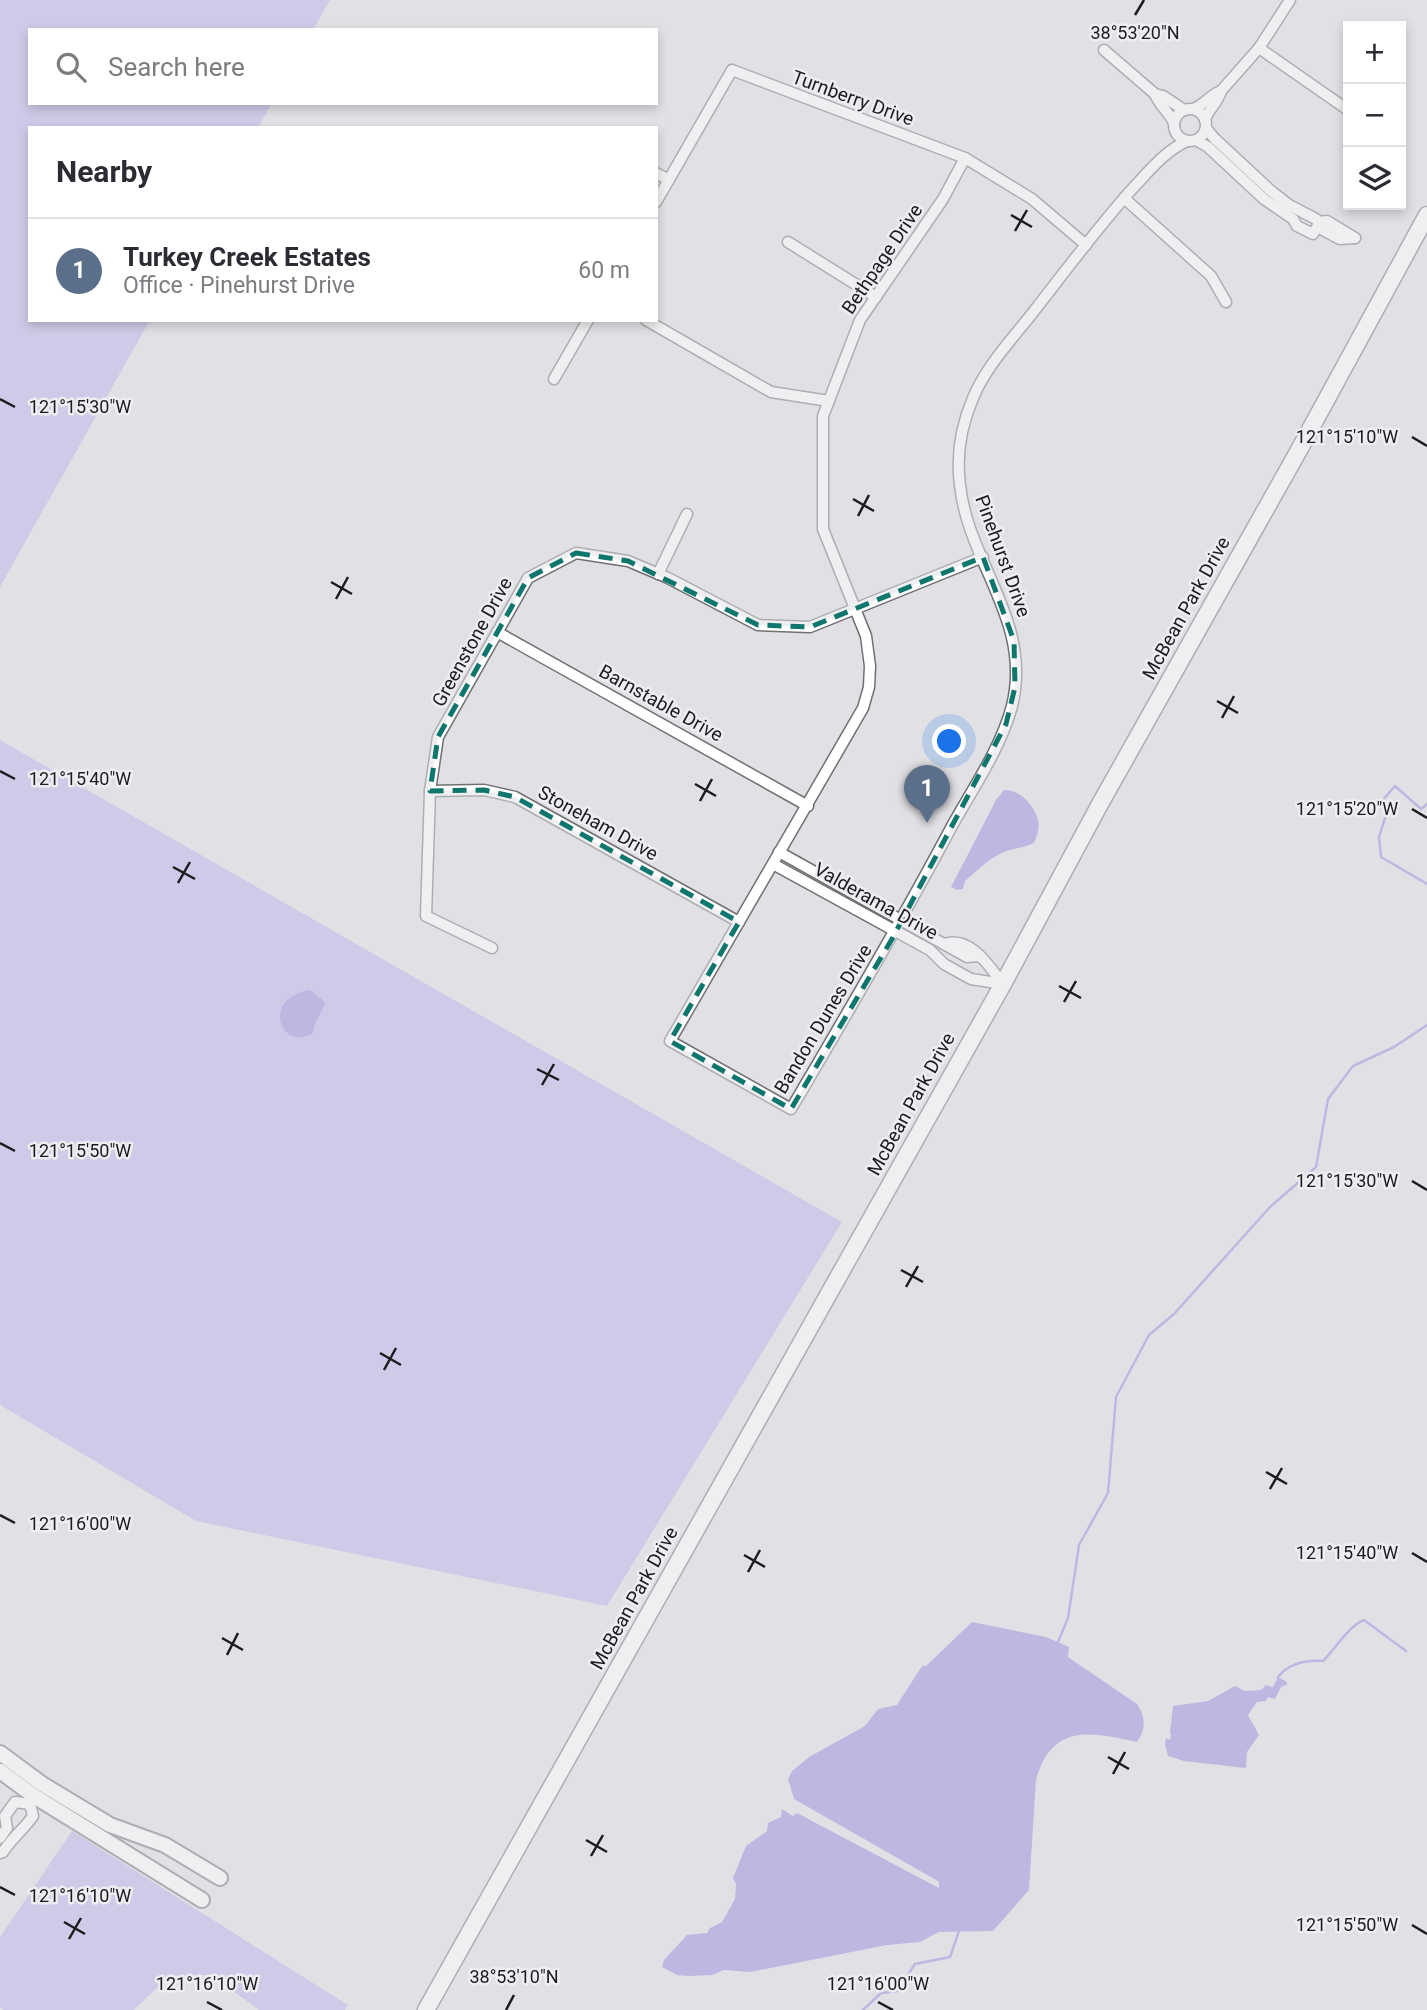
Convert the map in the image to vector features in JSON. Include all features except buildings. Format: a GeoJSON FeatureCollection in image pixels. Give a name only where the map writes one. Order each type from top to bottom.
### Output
{"type":"FeatureCollection","features":[{"type":"Feature","properties":{"kind":"main road","name":"McBean Park Drive"},"geometry":{"type":"LineString","coordinates":[[426,2010],[1003,984],[1427,215]]}},
{"type":"Feature","properties":{"kind":"main road"},"geometry":{"type":"LineString","coordinates":[[0,1753],[35,1795],[164,1845],[220,1878]]}},
{"type":"Feature","properties":{"kind":"main road"},"geometry":{"type":"LineString","coordinates":[[0,1771],[202,1900]]}},
{"type":"Feature","properties":{"kind":"street"},"geometry":{"type":"LineString","coordinates":[[1191,141],[1202,135],[1209,109],[1259,48],[1290,0]]}},
{"type":"Feature","properties":{"kind":"street"},"geometry":{"type":"LineString","coordinates":[[1259,48],[1343,107]]}},
{"type":"Feature","properties":{"kind":"street"},"geometry":{"type":"LineString","coordinates":[[1104,50],[1155,94],[1163,96],[1172,104],[1200,113],[1214,138],[1289,205],[1320,222],[1327,221],[1355,238]]}},
{"type":"Feature","properties":{"kind":"street","name":"Turnberry Drive"},"geometry":{"type":"LineString","coordinates":[[658,199],[732,70],[965,158],[1031,199],[1086,245]]}},
{"type":"Feature","properties":{"kind":"street"},"geometry":{"type":"LineString","coordinates":[[1175,127],[1178,115],[1202,106],[1214,94],[1221,92]]}},
{"type":"Feature","properties":{"kind":"street"},"geometry":{"type":"LineString","coordinates":[[1155,94],[1158,102],[1167,110],[1180,138],[1208,147],[1273,206],[1293,219],[1297,226],[1313,234],[1320,222]]}},
{"type":"Feature","properties":{"kind":"street","name":"Pinehurst Drive"},"geometry":{"type":"LineString","coordinates":[[1161,158],[1175,127]]}},
{"type":"Feature","properties":{"kind":"street","name":"Pinehurst Drive"},"geometry":{"type":"LineString","coordinates":[[899,926],[999,740],[1012,705],[1017,669],[1014,641],[1006,614],[971,527],[960,489],[959,451],[967,413],[983,378],[1124,198],[1161,158],[1191,141]]}},
{"type":"Feature","properties":{"kind":"street","name":"Bethpage Drive"},"geometry":{"type":"LineString","coordinates":[[779,852],[863,708],[869,687],[870,666],[866,636],[823,528],[823,416],[860,320],[943,199],[965,158]]}},
{"type":"Feature","properties":{"kind":"street"},"geometry":{"type":"LineString","coordinates":[[658,174],[669,180]]}},
{"type":"Feature","properties":{"kind":"street"},"geometry":{"type":"LineString","coordinates":[[1124,198],[1211,276],[1226,302]]}},
{"type":"Feature","properties":{"kind":"street"},"geometry":{"type":"LineString","coordinates":[[788,242],[876,297]]}},
{"type":"Feature","properties":{"kind":"street"},"geometry":{"type":"LineString","coordinates":[[554,379],[587,322]]}},
{"type":"Feature","properties":{"kind":"street"},"geometry":{"type":"LineString","coordinates":[[649,322],[771,392],[829,401]]}},
{"type":"Feature","properties":{"kind":"street"},"geometry":{"type":"LineString","coordinates":[[658,574],[687,514]]}},
{"type":"Feature","properties":{"kind":"street","name":"Greenstone Drive"},"geometry":{"type":"LineString","coordinates":[[492,948],[426,916],[430,791],[438,737],[528,578],[576,553],[628,561],[758,625],[810,627],[983,557]]}},
{"type":"Feature","properties":{"kind":"street","name":"Barnstable Drive"},"geometry":{"type":"LineString","coordinates":[[497,632],[808,806]]}},
{"type":"Feature","properties":{"kind":"street","name":"Stoneham Drive"},"geometry":{"type":"LineString","coordinates":[[430,791],[484,790],[515,797],[739,922]]}},
{"type":"Feature","properties":{"kind":"street","name":"Valderama Drive"},"geometry":{"type":"LineString","coordinates":[[779,852],[899,926],[944,964],[971,979],[1003,984]]}},
{"type":"Feature","properties":{"kind":"street","name":"Bandon Dunes Drive"},"geometry":{"type":"LineString","coordinates":[[779,852],[670,1041],[791,1109],[899,926]]}},
{"type":"Feature","properties":{"kind":"street","name":"Valderama Drive"},"geometry":{"type":"LineString","coordinates":[[773,864],[899,926],[945,944],[960,943],[983,958],[1003,984]]}},
{"type":"Feature","properties":{"kind":"street"},"geometry":{"type":"LineString","coordinates":[[938,957],[937,951],[945,944]]}},
{"type":"Feature","properties":{"kind":"street"},"geometry":{"type":"LineString","coordinates":[[0,1838],[11,1831],[23,1829],[33,1816],[35,1795],[15,1802],[5,1816],[11,1831],[0,1853]]}},
{"type":"Feature","properties":{"kind":"highlighted area"},"geometry":{"type":"Polygon","coordinates":[[[576,553],[628,561],[758,625],[810,627],[983,557],[1014,641],[1015,687],[1006,724],[892,939],[791,1109],[670,1041],[739,922],[515,797],[484,790],[430,791],[438,737],[528,578],[576,553]]]}},
{"type":"Feature","properties":{"kind":"shaded area"},"geometry":{"type":"Polygon","coordinates":[[[0,0],[330,0],[314,28],[28,28],[28,105],[271,105],[259,126],[28,126],[28,322],[149,322],[0,587],[0,0]]]}},
{"type":"Feature","properties":{"kind":"shaded area"},"geometry":{"type":"Polygon","coordinates":[[[0,740],[842,1222],[607,1606],[196,1521],[0,1405],[0,740]]]}},
{"type":"Feature","properties":{"kind":"shaded area"},"geometry":{"type":"Polygon","coordinates":[[[1004,790],[1021,795],[1033,809],[1039,826],[1034,843],[1006,851],[992,859],[965,881],[963,889],[951,887],[996,800],[1004,790]]]}},
{"type":"Feature","properties":{"kind":"shaded area"},"geometry":{"type":"Polygon","coordinates":[[[310,990],[325,1002],[324,1006],[313,1033],[302,1037],[292,1036],[285,1031],[280,1013],[285,1003],[294,995],[310,990]]]}},
{"type":"Feature","properties":{"kind":"shaded area"},"geometry":{"type":"Polygon","coordinates":[[[972,1622],[1046,1637],[1069,1647],[1068,1657],[1137,1704],[1144,1723],[1137,1742],[1104,1736],[1075,1736],[1063,1740],[1052,1749],[1036,1780],[1029,1890],[993,1931],[939,1932],[920,1942],[887,1945],[750,1972],[724,1970],[712,1975],[689,1976],[677,1975],[662,1967],[664,1960],[687,1935],[707,1933],[710,1928],[722,1922],[735,1899],[736,1884],[733,1878],[746,1846],[767,1831],[768,1823],[781,1817],[782,1809],[793,1816],[797,1813],[939,1888],[939,1882],[936,1880],[794,1799],[788,1779],[792,1771],[809,1757],[865,1726],[878,1709],[897,1705],[922,1666],[926,1666],[972,1622]]]}},
{"type":"Feature","properties":{"kind":"shaded area"},"geometry":{"type":"Polygon","coordinates":[[[1278,1677],[1287,1682],[1287,1685],[1281,1687],[1275,1699],[1268,1697],[1266,1701],[1257,1702],[1248,1715],[1259,1735],[1247,1752],[1246,1768],[1184,1761],[1168,1756],[1165,1744],[1166,1738],[1170,1740],[1173,1706],[1208,1701],[1235,1686],[1245,1691],[1261,1690],[1266,1685],[1273,1687],[1278,1677]]]}},
{"type":"Feature","properties":{"kind":"shaded area"},"geometry":{"type":"Polygon","coordinates":[[[72,1831],[348,2005],[345,2010],[259,2010],[211,1975],[169,1976],[134,2010],[3,2010],[0,2007],[0,1937],[72,1831]]]}},
{"type":"Feature","properties":{"kind":"waterway"},"geometry":{"type":"LineString","coordinates":[[1427,804],[1421,809],[1395,786],[1382,801],[1386,815],[1379,837],[1381,857],[1427,884]]}},
{"type":"Feature","properties":{"kind":"waterway"},"geometry":{"type":"LineString","coordinates":[[1058,1642],[1068,1618],[1079,1545],[1108,1493],[1116,1397],[1149,1335],[1174,1314],[1270,1207],[1316,1167],[1328,1099],[1353,1066],[1394,1047],[1427,1025]]}},
{"type":"Feature","properties":{"kind":"waterway"},"geometry":{"type":"LineString","coordinates":[[1278,1677],[1287,1668],[1298,1663],[1323,1661],[1348,1632],[1364,1620],[1406,1651]]}},
{"type":"Feature","properties":{"kind":"waterway"},"geometry":{"type":"LineString","coordinates":[[863,2010],[881,1993],[897,1991],[915,1964],[950,1957],[959,1931]]}},
{"type":"Feature","properties":{"kind":"place","name":"Turkey Creek Estates"},"geometry":{"type":"Point","coordinates":[927,823]}}]}
